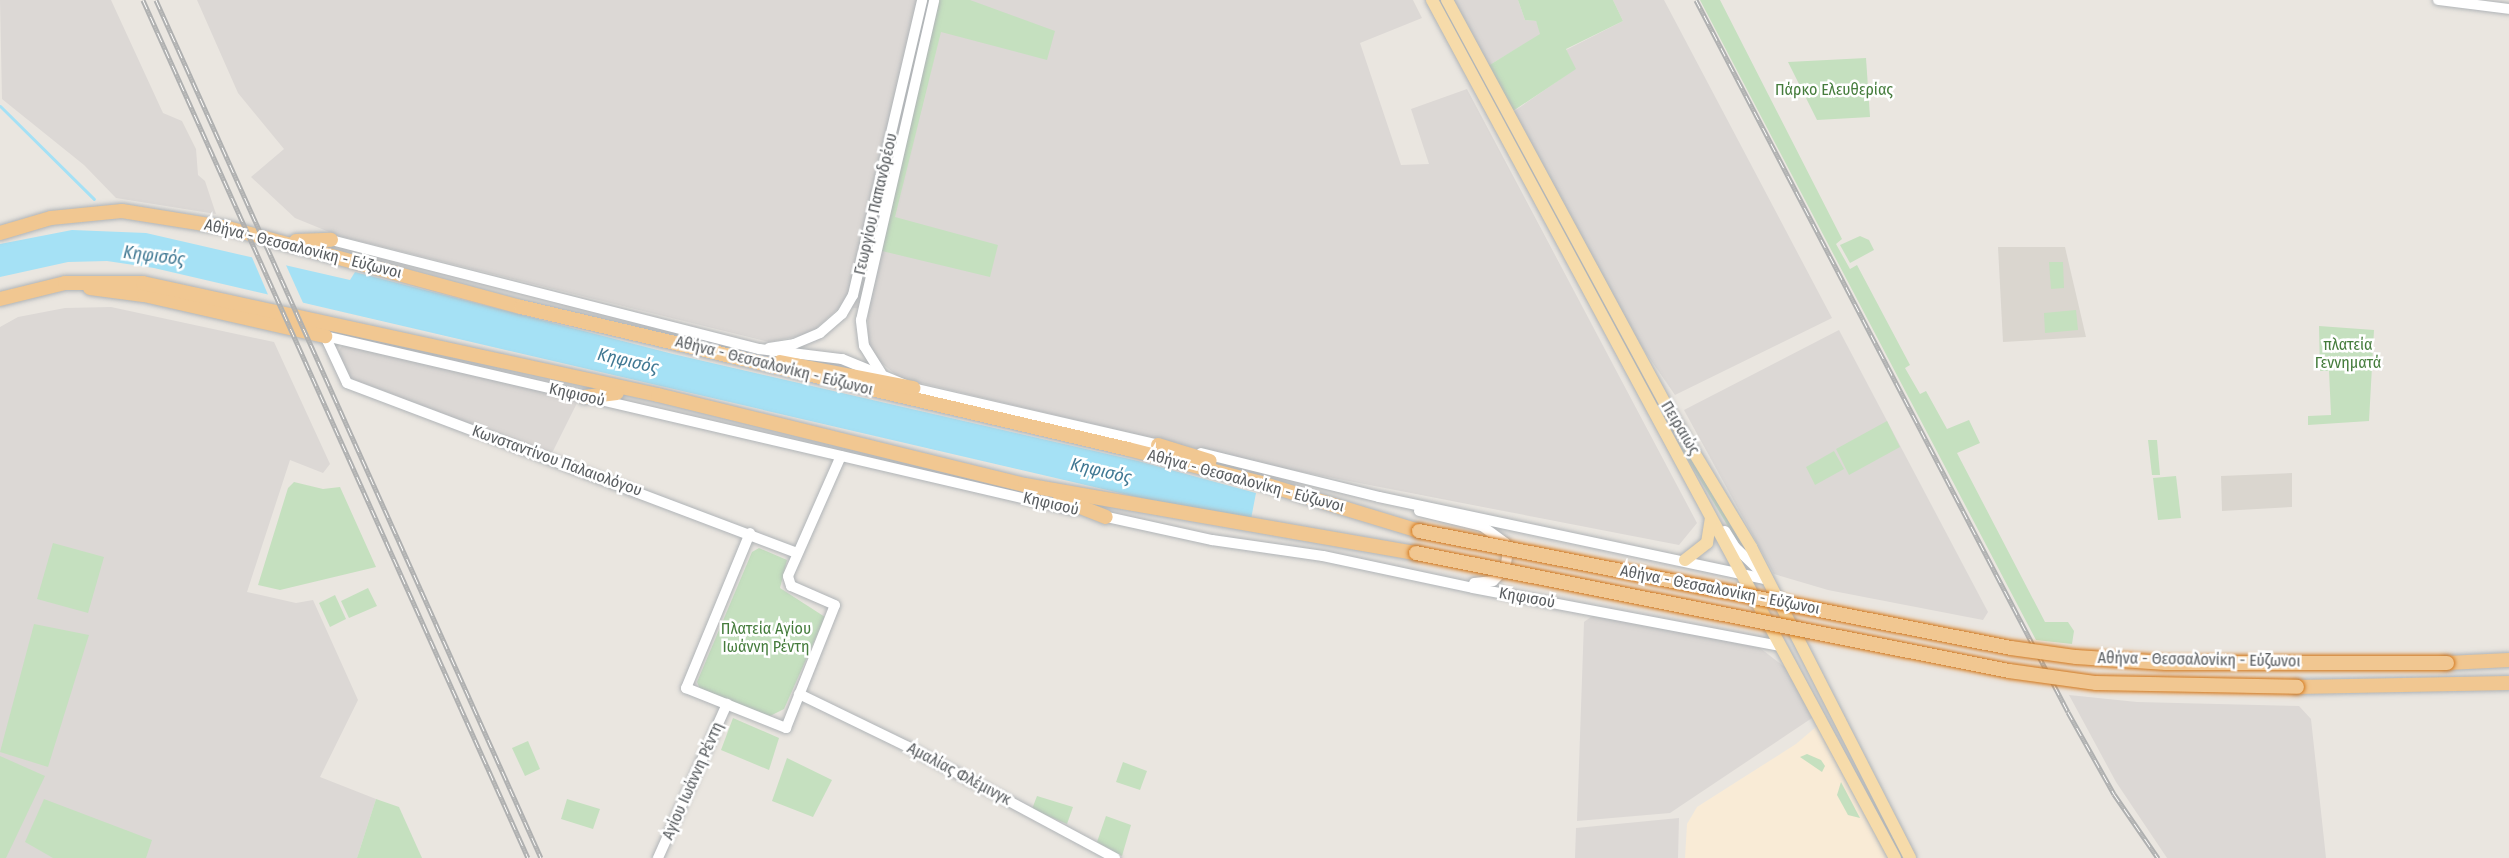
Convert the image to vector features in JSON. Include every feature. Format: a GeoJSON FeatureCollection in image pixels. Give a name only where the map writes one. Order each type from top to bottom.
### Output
{"type":"FeatureCollection","features":[{"type":"Feature","properties":{"kind":"highway","name":"Αθήνα - Θεσσαλονίκη - Εύζωνοι"},"geometry":{"type":"LineString","coordinates":[[0,233],[55,218],[122,211],[217,226],[521,307],[1261,483],[1419,531],[2011,648],[2166,663],[2509,660]]}},
{"type":"Feature","properties":{"kind":"highway"},"geometry":{"type":"LineString","coordinates":[[282,242],[331,240]]}},
{"type":"Feature","properties":{"kind":"highway","name":"Αθήνα - Θεσσαλονίκη - Εύζωνοι"},"geometry":{"type":"LineString","coordinates":[[0,299],[65,283],[143,282],[658,395],[1024,485],[1250,527],[1351,539],[1952,660],[2073,680],[2168,686],[2509,683]]}},
{"type":"Feature","properties":{"kind":"highway"},"geometry":{"type":"LineString","coordinates":[[65,283],[144,295],[325,336]]}},
{"type":"Feature","properties":{"kind":"highway"},"geometry":{"type":"LineString","coordinates":[[740,360],[797,363],[913,388]]}},
{"type":"Feature","properties":{"kind":"highway"},"geometry":{"type":"LineString","coordinates":[[584,396],[602,392],[658,395]]}},
{"type":"Feature","properties":{"kind":"highway"},"geometry":{"type":"LineString","coordinates":[[1158,445],[1240,471],[1261,483]]}},
{"type":"Feature","properties":{"kind":"highway"},"geometry":{"type":"LineString","coordinates":[[1024,485],[1106,517]]}},
{"type":"Feature","properties":{"kind":"main road","name":"Γεωργίου Παπανδρέου"},"geometry":{"type":"LineString","coordinates":[[759,350],[811,338],[837,319],[853,295],[922,0]]}},
{"type":"Feature","properties":{"kind":"main road","name":"Γεωργίου Παπανδρέου"},"geometry":{"type":"LineString","coordinates":[[881,374],[864,346],[863,311],[934,0]]}},
{"type":"Feature","properties":{"kind":"main road","name":"Πειραιώς"},"geometry":{"type":"LineString","coordinates":[[1432,0],[1895,858]]}},
{"type":"Feature","properties":{"kind":"main road","name":"Πειραιώς"},"geometry":{"type":"LineString","coordinates":[[1447,0],[1669,411],[1721,494],[1768,580],[1910,858]]}},
{"type":"Feature","properties":{"kind":"main road"},"geometry":{"type":"LineString","coordinates":[[2438,0],[2509,9]]}},
{"type":"Feature","properties":{"kind":"main road"},"geometry":{"type":"LineString","coordinates":[[331,240],[759,350],[842,359],[913,388],[1379,497],[1685,560],[1768,580]]}},
{"type":"Feature","properties":{"kind":"main road","name":"Κωνσταντίνου Παλαιολόγου"},"geometry":{"type":"LineString","coordinates":[[325,336],[343,379],[364,389],[750,534]]}},
{"type":"Feature","properties":{"kind":"main road","name":"Κηφισού"},"geometry":{"type":"LineString","coordinates":[[325,336],[1212,540],[1323,556],[1781,646]]}},
{"type":"Feature","properties":{"kind":"main road"},"geometry":{"type":"LineString","coordinates":[[797,553],[750,534],[686,688],[786,728],[835,605],[789,583],[788,576],[841,456]]}},
{"type":"Feature","properties":{"kind":"main road"},"geometry":{"type":"LineString","coordinates":[[1379,497],[1482,526],[1505,543],[1508,561],[1493,581],[1484,584],[1426,578]]}},
{"type":"Feature","properties":{"kind":"main road"},"geometry":{"type":"LineString","coordinates":[[1685,560],[1707,543],[1711,517]]}},
{"type":"Feature","properties":{"kind":"main road"},"geometry":{"type":"LineString","coordinates":[[1711,517],[1768,580]]}},
{"type":"Feature","properties":{"kind":"main road","name":"Αμαλίας Φλέμινγκ"},"geometry":{"type":"LineString","coordinates":[[800,694],[908,747],[1115,858]]}},
{"type":"Feature","properties":{"kind":"main road","name":"Αγίου Ιωάννη Ρέντη"},"geometry":{"type":"LineString","coordinates":[[658,858],[727,704]]}},
{"type":"Feature","properties":{"kind":"shaded area"},"geometry":{"type":"Polygon","coordinates":[[[0,0],[111,0],[163,113],[182,121],[196,149],[198,175],[205,181],[216,214],[116,198],[84,165],[2,99],[0,0]]]}},
{"type":"Feature","properties":{"kind":"shaded area"},"geometry":{"type":"Polygon","coordinates":[[[197,0],[1413,0],[1422,18],[1360,43],[1401,165],[1429,164],[1411,109],[1467,89],[1697,523],[1679,545],[1256,463],[900,378],[873,356],[868,341],[868,310],[841,306],[810,334],[769,342],[339,236],[295,218],[251,177],[284,149],[238,93],[197,0]]]}},
{"type":"Feature","properties":{"kind":"shaded area"},"geometry":{"type":"Polygon","coordinates":[[[1453,0],[1518,0],[1525,20],[1536,21],[1541,34],[1488,66],[1453,0]]]}},
{"type":"Feature","properties":{"kind":"shaded area"},"geometry":{"type":"Polygon","coordinates":[[[1613,0],[1664,0],[1832,318],[1675,395],[1619,314],[1513,112],[1575,69],[1566,50],[1623,21],[1613,0]]]}},
{"type":"Feature","properties":{"kind":"shaded area"},"geometry":{"type":"Polygon","coordinates":[[[1998,247],[2065,247],[2086,337],[2003,342],[1998,247]]]}},
{"type":"Feature","properties":{"kind":"shaded area"},"geometry":{"type":"Polygon","coordinates":[[[111,307],[274,342],[330,464],[323,473],[290,460],[247,592],[296,603],[313,600],[358,700],[320,777],[376,799],[357,858],[0,858],[0,327],[18,317],[65,308],[111,307]]]}},
{"type":"Feature","properties":{"kind":"shaded area"},"geometry":{"type":"Polygon","coordinates":[[[1839,330],[1988,612],[1983,620],[1828,590],[1774,574],[1684,410],[1839,330]]]}},
{"type":"Feature","properties":{"kind":"shaded area"},"geometry":{"type":"Polygon","coordinates":[[[343,344],[579,399],[551,455],[350,378],[337,354],[343,344]]]}},
{"type":"Feature","properties":{"kind":"shaded area"},"geometry":{"type":"Polygon","coordinates":[[[2292,473],[2292,507],[2222,511],[2221,476],[2292,473]]]}},
{"type":"Feature","properties":{"kind":"shaded area"},"geometry":{"type":"Polygon","coordinates":[[[1595,614],[1760,648],[1786,668],[1812,718],[1670,813],[1577,821],[1584,622],[1595,614]]]}},
{"type":"Feature","properties":{"kind":"shaded area"},"geometry":{"type":"Polygon","coordinates":[[[2069,695],[2137,702],[2299,706],[2311,719],[2326,858],[2167,858],[2116,782],[2069,695]]]}},
{"type":"Feature","properties":{"kind":"shaded area"},"geometry":{"type":"Polygon","coordinates":[[[1817,726],[1889,858],[1685,858],[1687,824],[1697,807],[1796,744],[1817,726]]]}},
{"type":"Feature","properties":{"kind":"shaded area"},"geometry":{"type":"Polygon","coordinates":[[[1679,818],[1678,858],[1575,858],[1576,828],[1679,818]]]}},
{"type":"Feature","properties":{"kind":"green space"},"geometry":{"type":"Polygon","coordinates":[[[938,0],[970,0],[1055,31],[1047,60],[941,32],[895,217],[998,245],[990,277],[882,251],[938,0]]]}},
{"type":"Feature","properties":{"kind":"green space"},"geometry":{"type":"Polygon","coordinates":[[[1518,0],[1613,0],[1623,21],[1566,49],[1576,69],[1513,111],[1488,66],[1540,34],[1536,21],[1525,20],[1518,0]]]}},
{"type":"Feature","properties":{"kind":"green space"},"geometry":{"type":"Polygon","coordinates":[[[1700,0],[1720,0],[1842,239],[1836,244],[1850,269],[1857,265],[1910,365],[1905,368],[1920,394],[1926,391],[1947,429],[1969,420],[1980,443],[1957,453],[2045,622],[2068,622],[2074,631],[2072,644],[2036,640],[1700,0]]]}},
{"type":"Feature","properties":{"kind":"green space","name":"Πάρκο Ελευθερίας"},"geometry":{"type":"Polygon","coordinates":[[[1866,58],[1870,117],[1817,120],[1788,62],[1866,58]]]}},
{"type":"Feature","properties":{"kind":"green space"},"geometry":{"type":"Polygon","coordinates":[[[1860,236],[1869,240],[1874,250],[1850,263],[1840,245],[1860,236]]]}},
{"type":"Feature","properties":{"kind":"green space"},"geometry":{"type":"Polygon","coordinates":[[[2049,262],[2063,262],[2064,288],[2051,289],[2049,262]]]}},
{"type":"Feature","properties":{"kind":"green space"},"geometry":{"type":"Polygon","coordinates":[[[2076,310],[2078,330],[2045,333],[2044,313],[2076,310]]]}},
{"type":"Feature","properties":{"kind":"green space","name":"πλατεία Γεννηματά"},"geometry":{"type":"Polygon","coordinates":[[[2319,326],[2374,330],[2369,421],[2308,425],[2308,416],[2331,415],[2329,371],[2320,371],[2319,326]]]}},
{"type":"Feature","properties":{"kind":"green space"},"geometry":{"type":"Polygon","coordinates":[[[1887,421],[1900,447],[1849,475],[1836,449],[1887,421]]]}},
{"type":"Feature","properties":{"kind":"green space"},"geometry":{"type":"Polygon","coordinates":[[[2148,440],[2157,440],[2160,475],[2152,475],[2148,440]]]}},
{"type":"Feature","properties":{"kind":"green space"},"geometry":{"type":"Polygon","coordinates":[[[1677,441],[1701,472],[1744,545],[1741,548],[1677,441]]]}},
{"type":"Feature","properties":{"kind":"green space"},"geometry":{"type":"Polygon","coordinates":[[[1834,451],[1844,469],[1815,485],[1806,467],[1834,451]]]}},
{"type":"Feature","properties":{"kind":"green space"},"geometry":{"type":"Polygon","coordinates":[[[2176,476],[2181,518],[2158,520],[2153,478],[2176,476]]]}},
{"type":"Feature","properties":{"kind":"green space"},"geometry":{"type":"Polygon","coordinates":[[[294,482],[323,489],[340,487],[376,567],[280,590],[258,585],[288,488],[294,482]]]}},
{"type":"Feature","properties":{"kind":"green space"},"geometry":{"type":"Polygon","coordinates":[[[53,543],[104,557],[88,613],[37,599],[53,543]]]}},
{"type":"Feature","properties":{"kind":"green space","name":"Πλατεία Αγίου Ιωάννη Ρέντη"},"geometry":{"type":"Polygon","coordinates":[[[759,548],[787,560],[780,588],[825,617],[784,709],[770,716],[700,689],[697,682],[752,552],[759,548]]]}},
{"type":"Feature","properties":{"kind":"green space"},"geometry":{"type":"Polygon","coordinates":[[[368,588],[377,606],[349,618],[341,601],[368,588]]]}},
{"type":"Feature","properties":{"kind":"green space"},"geometry":{"type":"Polygon","coordinates":[[[335,595],[346,619],[330,627],[319,603],[335,595]]]}},
{"type":"Feature","properties":{"kind":"green space"},"geometry":{"type":"Polygon","coordinates":[[[34,624],[89,635],[48,767],[0,752],[34,624]]]}},
{"type":"Feature","properties":{"kind":"green space"},"geometry":{"type":"Polygon","coordinates":[[[733,718],[779,738],[769,770],[721,750],[733,718]]]}},
{"type":"Feature","properties":{"kind":"green space"},"geometry":{"type":"Polygon","coordinates":[[[528,741],[540,769],[525,776],[512,748],[528,741]]]}},
{"type":"Feature","properties":{"kind":"green space"},"geometry":{"type":"Polygon","coordinates":[[[1807,754],[1821,760],[1825,766],[1822,772],[1800,757],[1807,754]]]}},
{"type":"Feature","properties":{"kind":"green space"},"geometry":{"type":"Polygon","coordinates":[[[0,756],[45,776],[6,858],[0,858],[0,756]]]}},
{"type":"Feature","properties":{"kind":"green space"},"geometry":{"type":"Polygon","coordinates":[[[787,758],[832,780],[813,817],[772,801],[787,758]]]}},
{"type":"Feature","properties":{"kind":"green space"},"geometry":{"type":"Polygon","coordinates":[[[1123,762],[1147,771],[1140,790],[1116,782],[1123,762]]]}},
{"type":"Feature","properties":{"kind":"green space"},"geometry":{"type":"Polygon","coordinates":[[[1841,782],[1860,818],[1848,815],[1837,795],[1841,782]]]}},
{"type":"Feature","properties":{"kind":"green space"},"geometry":{"type":"Polygon","coordinates":[[[1037,796],[1073,807],[1067,824],[1032,809],[1037,796]]]}},
{"type":"Feature","properties":{"kind":"green space"},"geometry":{"type":"Polygon","coordinates":[[[44,799],[152,840],[146,858],[53,858],[25,842],[44,799]]]}},
{"type":"Feature","properties":{"kind":"green space"},"geometry":{"type":"Polygon","coordinates":[[[376,799],[399,807],[422,858],[357,858],[376,799]]]}},
{"type":"Feature","properties":{"kind":"green space"},"geometry":{"type":"Polygon","coordinates":[[[567,799],[600,809],[593,829],[561,819],[567,799]]]}},
{"type":"Feature","properties":{"kind":"green space"},"geometry":{"type":"Polygon","coordinates":[[[1106,816],[1131,825],[1122,856],[1097,842],[1106,816]]]}},
{"type":"Feature","properties":{"kind":"water","name":"Κηφισός"},"geometry":{"type":"Polygon","coordinates":[[[72,230],[146,233],[350,280],[355,272],[673,354],[1138,461],[1256,493],[1251,519],[1197,511],[154,268],[107,261],[68,262],[0,277],[0,244],[72,230]]]}},
{"type":"Feature","properties":{"kind":"pier"},"geometry":{"type":"Polygon","coordinates":[[[251,255],[285,263],[304,305],[269,297],[251,255]]]}},
{"type":"Feature","properties":{"kind":"waterway"},"geometry":{"type":"LineString","coordinates":[[0,106],[94,199]]}},
{"type":"Feature","properties":{"kind":"railway"},"geometry":{"type":"LineString","coordinates":[[143,0],[528,858]]}},
{"type":"Feature","properties":{"kind":"railway"},"geometry":{"type":"LineString","coordinates":[[156,0],[541,858]]}},
{"type":"Feature","properties":{"kind":"railway"},"geometry":{"type":"LineString","coordinates":[[1696,0],[2068,712],[2114,794],[2158,858]]}}]}
